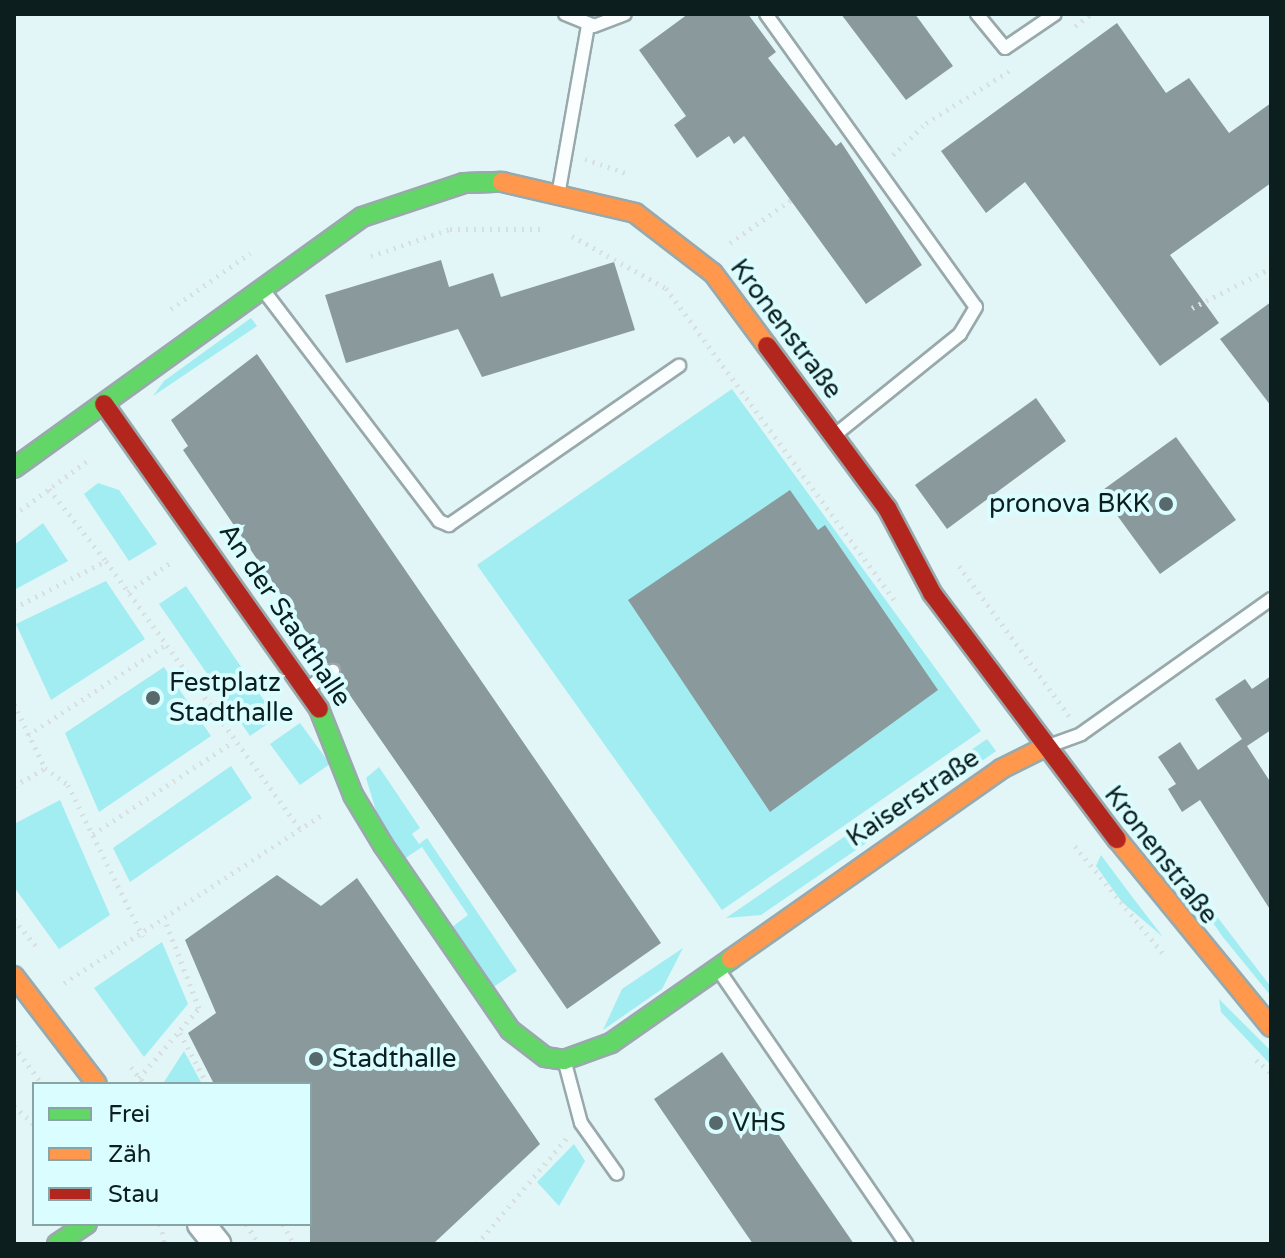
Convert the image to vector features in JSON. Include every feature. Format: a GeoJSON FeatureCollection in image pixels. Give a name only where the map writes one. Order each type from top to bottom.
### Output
{"type":"FeatureCollection","features":[{"type":"Feature","properties":{"kind":"street","name":"Kronenstraße"},"geometry":{"type":"LineString","coordinates":[[14,468],[362,217],[405,199],[464,183],[559,190],[635,213],[713,273],[833,436],[1043,748],[1271,1027]]}},
{"type":"Feature","properties":{"kind":"street","name":"An der Stadthalle"},"geometry":{"type":"LineString","coordinates":[[104,404],[330,724],[353,795],[510,1030],[532,1052],[564,1060]]}},
{"type":"Feature","properties":{"kind":"street","name":"Kaiserstraße"},"geometry":{"type":"LineString","coordinates":[[564,1060],[590,1053],[1014,761],[1043,748]]}},
{"type":"Feature","properties":{"kind":"street"},"geometry":{"type":"LineString","coordinates":[[14,976],[95,1082]]}},
{"type":"Feature","properties":{"kind":"street"},"geometry":{"type":"LineString","coordinates":[[46,1019],[71,1082]]}},
{"type":"Feature","properties":{"kind":"street"},"geometry":{"type":"LineString","coordinates":[[55,1244],[64,1226]]}},
{"type":"Feature","properties":{"kind":"street"},"geometry":{"type":"LineString","coordinates":[[55,1244],[84,1226]]}},
{"type":"Feature","properties":{"kind":"street"},"geometry":{"type":"LineString","coordinates":[[203,1226],[217,1244]]}},
{"type":"Feature","properties":{"kind":"lane"},"geometry":{"type":"LineString","coordinates":[[565,14],[588,25],[625,14]]}},
{"type":"Feature","properties":{"kind":"lane"},"geometry":{"type":"LineString","coordinates":[[766,14],[976,307],[960,334],[833,436]]}},
{"type":"Feature","properties":{"kind":"lane"},"geometry":{"type":"LineString","coordinates":[[977,14],[1005,48],[1055,14]]}},
{"type":"Feature","properties":{"kind":"lane"},"geometry":{"type":"LineString","coordinates":[[559,190],[588,25]]}},
{"type":"Feature","properties":{"kind":"lane"},"geometry":{"type":"LineString","coordinates":[[262,288],[439,521],[449,525],[679,366]]}},
{"type":"Feature","properties":{"kind":"lane","name":"Kaiserstraße"},"geometry":{"type":"LineString","coordinates":[[1043,748],[1081,734],[1271,599]]}},
{"type":"Feature","properties":{"kind":"lane"},"geometry":{"type":"LineString","coordinates":[[306,689],[333,671]]}},
{"type":"Feature","properties":{"kind":"lane"},"geometry":{"type":"LineString","coordinates":[[716,966],[906,1244]]}},
{"type":"Feature","properties":{"kind":"lane"},"geometry":{"type":"LineString","coordinates":[[564,1060],[581,1123],[617,1174]]}},
{"type":"Feature","properties":{"kind":"path"},"geometry":{"type":"LineString","coordinates":[[926,123],[975,89]]}},
{"type":"Feature","properties":{"kind":"path"},"geometry":{"type":"LineString","coordinates":[[725,247],[791,200]]}},
{"type":"Feature","properties":{"kind":"path"},"geometry":{"type":"LineString","coordinates":[[1192,308],[1271,268]]}},
{"type":"Feature","properties":{"kind":"path"},"geometry":{"type":"LineString","coordinates":[[49,489],[106,561],[233,742],[301,830]]}},
{"type":"Feature","properties":{"kind":"path"},"geometry":{"type":"LineString","coordinates":[[128,592],[204,542]]}},
{"type":"Feature","properties":{"kind":"path"},"geometry":{"type":"LineString","coordinates":[[14,608],[106,561]]}},
{"type":"Feature","properties":{"kind":"path"},"geometry":{"type":"LineString","coordinates":[[28,735],[164,646]]}},
{"type":"Feature","properties":{"kind":"path"},"geometry":{"type":"LineString","coordinates":[[14,704],[45,768],[68,785],[143,937]]}},
{"type":"Feature","properties":{"kind":"path"},"geometry":{"type":"LineString","coordinates":[[93,834],[233,742]]}},
{"type":"Feature","properties":{"kind":"path"},"geometry":{"type":"LineString","coordinates":[[14,786],[45,768]]}},
{"type":"Feature","properties":{"kind":"path"},"geometry":{"type":"LineString","coordinates":[[64,983],[166,923],[353,795]]}},
{"type":"Feature","properties":{"kind":"path"},"geometry":{"type":"LineString","coordinates":[[143,1082],[139,1078],[199,1008],[166,923]]}},
{"type":"Feature","properties":{"kind":"path"},"geometry":{"type":"LineString","coordinates":[[180,1033],[206,1082]]}},
{"type":"Feature","properties":{"kind":"path"},"geometry":{"type":"LineString","coordinates":[[14,1046],[41,1082]]}},
{"type":"Feature","properties":{"kind":"path"},"geometry":{"type":"LineString","coordinates":[[14,1106],[32,1122]]}},
{"type":"Feature","properties":{"kind":"path"},"geometry":{"type":"LineString","coordinates":[[477,1244],[581,1123]]}},
{"type":"Feature","properties":{"kind":"path"},"geometry":{"type":"LineString","coordinates":[[247,1226],[259,1244]]}},
{"type":"Feature","properties":{"kind":"path"},"geometry":{"type":"LineString","coordinates":[[284,1226],[294,1244]]}},
{"type":"Feature","properties":{"kind":"path"},"geometry":{"type":"LineString","coordinates":[[162,1227],[165,1244]]}},
{"type":"Feature","properties":{"kind":"shaded area"},"geometry":{"type":"Polygon","coordinates":[[[251,318],[257,326],[153,396],[164,381],[251,318]]]}},
{"type":"Feature","properties":{"kind":"shaded area"},"geometry":{"type":"Polygon","coordinates":[[[732,389],[981,731],[722,910],[477,565],[732,389]]]}},
{"type":"Feature","properties":{"kind":"shaded area"},"geometry":{"type":"Polygon","coordinates":[[[98,483],[119,490],[157,544],[129,561],[84,494],[98,483]]]}},
{"type":"Feature","properties":{"kind":"shaded area"},"geometry":{"type":"Polygon","coordinates":[[[43,523],[68,561],[14,590],[14,545],[43,523]]]}},
{"type":"Feature","properties":{"kind":"shaded area"},"geometry":{"type":"Polygon","coordinates":[[[106,581],[145,639],[51,700],[16,624],[106,581]]]}},
{"type":"Feature","properties":{"kind":"shaded area"},"geometry":{"type":"Polygon","coordinates":[[[186,586],[276,718],[250,736],[159,604],[186,586]]]}},
{"type":"Feature","properties":{"kind":"shaded area"},"geometry":{"type":"Polygon","coordinates":[[[164,667],[211,736],[99,812],[65,733],[164,667]]]}},
{"type":"Feature","properties":{"kind":"shaded area"},"geometry":{"type":"Polygon","coordinates":[[[300,723],[330,764],[300,785],[270,744],[300,723]]]}},
{"type":"Feature","properties":{"kind":"shaded area"},"geometry":{"type":"Polygon","coordinates":[[[987,739],[996,751],[888,828],[761,915],[726,918],[987,739]]]}},
{"type":"Feature","properties":{"kind":"shaded area"},"geometry":{"type":"Polygon","coordinates":[[[231,766],[252,798],[130,882],[113,848],[231,766]]]}},
{"type":"Feature","properties":{"kind":"shaded area"},"geometry":{"type":"Polygon","coordinates":[[[379,767],[420,828],[412,834],[419,844],[427,838],[517,971],[492,988],[451,928],[468,915],[422,847],[404,859],[377,814],[366,778],[379,767]]]}},
{"type":"Feature","properties":{"kind":"shaded area"},"geometry":{"type":"Polygon","coordinates":[[[60,800],[110,915],[59,949],[14,887],[14,824],[60,800]]]}},
{"type":"Feature","properties":{"kind":"shaded area"},"geometry":{"type":"Polygon","coordinates":[[[1146,824],[1271,987],[1271,996],[1222,936],[1146,824]]]}},
{"type":"Feature","properties":{"kind":"shaded area"},"geometry":{"type":"Polygon","coordinates":[[[1101,855],[1163,937],[1122,902],[1096,866],[1101,855]]]}},
{"type":"Feature","properties":{"kind":"shaded area"},"geometry":{"type":"Polygon","coordinates":[[[162,942],[188,1004],[144,1057],[94,988],[162,942]]]}},
{"type":"Feature","properties":{"kind":"shaded area"},"geometry":{"type":"Polygon","coordinates":[[[683,948],[662,989],[603,1030],[622,989],[683,948]]]}},
{"type":"Feature","properties":{"kind":"shaded area"},"geometry":{"type":"Polygon","coordinates":[[[1219,999],[1271,1051],[1271,1065],[1221,1012],[1219,999]]]}},
{"type":"Feature","properties":{"kind":"shaded area"},"geometry":{"type":"Polygon","coordinates":[[[184,1051],[201,1082],[164,1082],[184,1051]]]}},
{"type":"Feature","properties":{"kind":"shaded area"},"geometry":{"type":"Polygon","coordinates":[[[574,1144],[585,1161],[559,1206],[537,1182],[574,1144]]]}},
{"type":"Feature","properties":{"kind":"building"},"geometry":{"type":"Polygon","coordinates":[[[688,14],[748,14],[776,52],[768,58],[836,146],[841,142],[922,265],[866,304],[744,136],[734,144],[729,136],[697,158],[674,125],[686,116],[639,50],[688,14]]]}},
{"type":"Feature","properties":{"kind":"building"},"geometry":{"type":"Polygon","coordinates":[[[841,14],[915,14],[953,66],[906,100],[841,14]]]}},
{"type":"Feature","properties":{"kind":"building"},"geometry":{"type":"Polygon","coordinates":[[[1117,23],[1166,93],[1189,78],[1229,133],[1271,103],[1271,183],[1170,255],[1219,323],[1160,366],[1025,182],[986,213],[941,151],[1117,23]]]}},
{"type":"Feature","properties":{"kind":"building"},"geometry":{"type":"Polygon","coordinates":[[[441,260],[449,287],[493,273],[501,297],[614,262],[635,330],[482,377],[458,329],[346,363],[325,295],[441,260]]]}},
{"type":"Feature","properties":{"kind":"building"},"geometry":{"type":"Polygon","coordinates":[[[1271,302],[1271,406],[1220,339],[1271,302]]]}},
{"type":"Feature","properties":{"kind":"building"},"geometry":{"type":"Polygon","coordinates":[[[257,354],[661,943],[567,1009],[338,678],[340,665],[328,664],[183,450],[188,446],[171,420],[257,354]]]}},
{"type":"Feature","properties":{"kind":"building"},"geometry":{"type":"Polygon","coordinates":[[[1036,398],[1066,441],[947,529],[915,485],[1036,398]]]}},
{"type":"Feature","properties":{"kind":"building","name":"pronova BKK"},"geometry":{"type":"Polygon","coordinates":[[[1176,437],[1236,520],[1160,574],[1100,492],[1176,437]]]}},
{"type":"Feature","properties":{"kind":"building"},"geometry":{"type":"Polygon","coordinates":[[[790,490],[818,530],[825,525],[938,690],[770,812],[628,600],[790,490]]]}},
{"type":"Feature","properties":{"kind":"building"},"geometry":{"type":"Polygon","coordinates":[[[1271,676],[1271,730],[1247,746],[1271,783],[1271,911],[1200,800],[1182,812],[1168,789],[1176,784],[1158,757],[1180,742],[1198,770],[1242,739],[1215,699],[1245,679],[1252,689],[1271,676]]]}},
{"type":"Feature","properties":{"kind":"building","name":"Stadthalle"},"geometry":{"type":"Polygon","coordinates":[[[277,875],[321,906],[357,878],[540,1144],[433,1244],[310,1244],[312,1082],[213,1082],[188,1033],[216,1013],[185,940],[277,875]]]}},
{"type":"Feature","properties":{"kind":"building"},"geometry":{"type":"Polygon","coordinates":[[[722,1052],[854,1244],[753,1244],[742,1228],[654,1099],[722,1052]]]}},
{"type":"Feature","properties":{"kind":"traffic: fast"},"geometry":{"type":"LineString","coordinates":[[14,468],[362,217],[464,183],[502,182]]}},
{"type":"Feature","properties":{"kind":"traffic: fast"},"geometry":{"type":"LineString","coordinates":[[319,709],[353,795],[383,845],[510,1030],[545,1057],[564,1060],[611,1043],[731,959]]}},
{"type":"Feature","properties":{"kind":"traffic: fast"},"geometry":{"type":"LineString","coordinates":[[57,1244],[84,1226]]}},
{"type":"Feature","properties":{"kind":"traffic: slow"},"geometry":{"type":"LineString","coordinates":[[502,182],[635,213],[713,273],[767,346]]}},
{"type":"Feature","properties":{"kind":"traffic: slow"},"geometry":{"type":"LineString","coordinates":[[731,959],[1001,769],[1043,748]]}},
{"type":"Feature","properties":{"kind":"traffic: slow"},"geometry":{"type":"LineString","coordinates":[[1117,839],[1271,1027]]}},
{"type":"Feature","properties":{"kind":"traffic: slow"},"geometry":{"type":"LineString","coordinates":[[14,976],[95,1082]]}},
{"type":"Feature","properties":{"kind":"traffic: jam"},"geometry":{"type":"LineString","coordinates":[[767,346],[887,508],[932,593],[1117,839]]}},
{"type":"Feature","properties":{"kind":"traffic: jam"},"geometry":{"type":"LineString","coordinates":[[104,404],[319,709]]}},
{"type":"Feature","properties":{"kind":"place","name":"pronova BKK"},"geometry":{"type":"Point","coordinates":[1166,504]}},
{"type":"Feature","properties":{"kind":"place","name":"Festplatz Stadthalle"},"geometry":{"type":"Point","coordinates":[153,698]}},
{"type":"Feature","properties":{"kind":"place","name":"Stadthalle"},"geometry":{"type":"Point","coordinates":[316,1059]}},
{"type":"Feature","properties":{"kind":"place","name":"VHS"},"geometry":{"type":"Point","coordinates":[716,1123]}}]}
